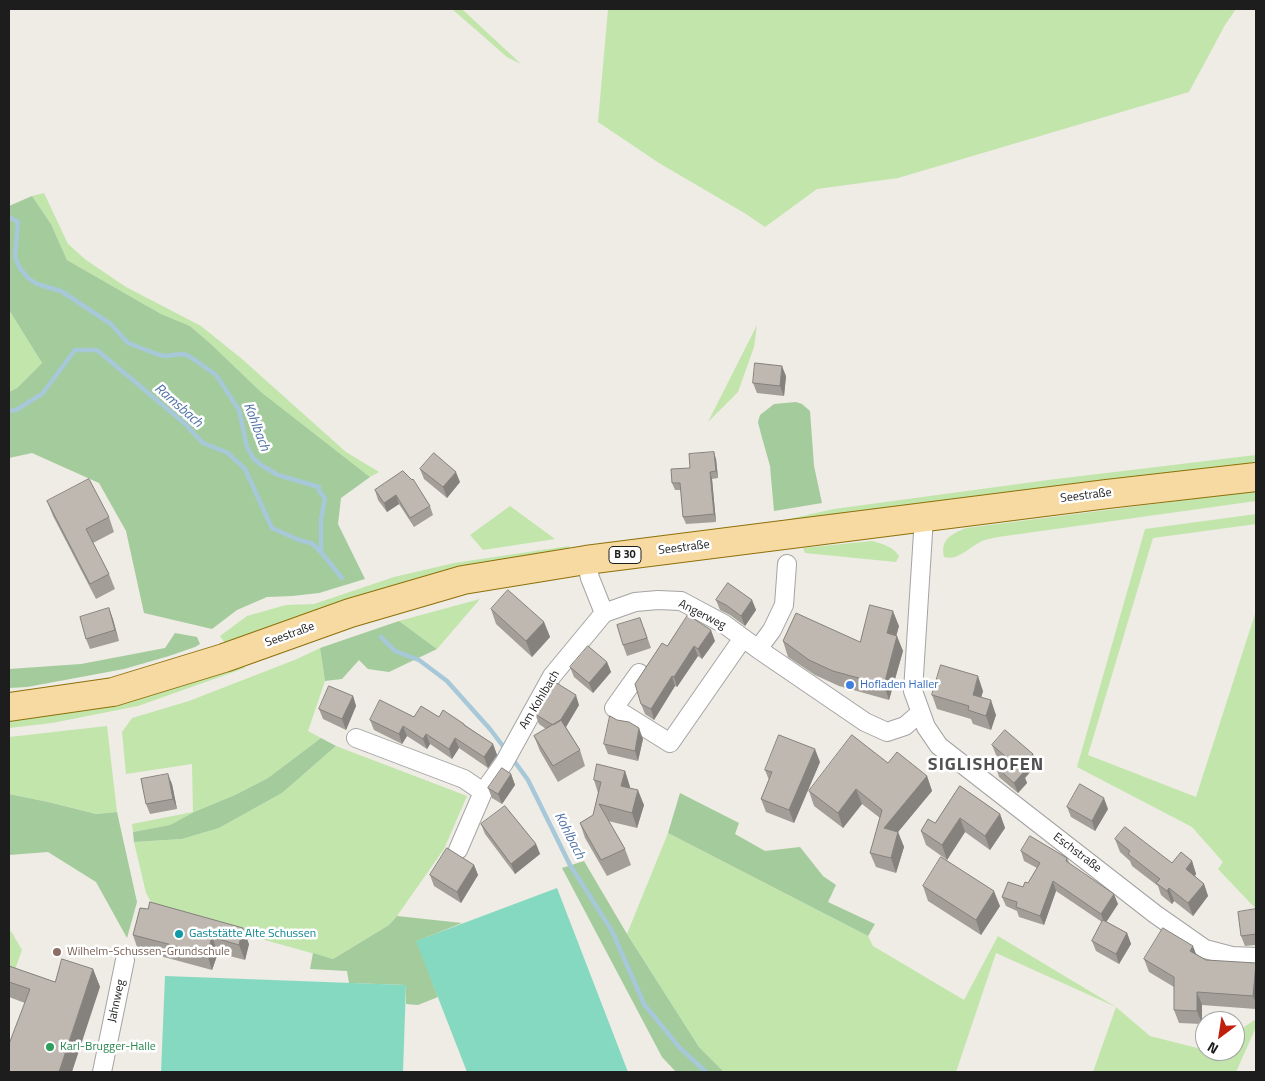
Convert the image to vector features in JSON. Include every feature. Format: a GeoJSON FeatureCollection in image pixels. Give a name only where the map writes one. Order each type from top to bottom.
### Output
{"type":"FeatureCollection","features":[{"type":"Feature","properties":{"kind":"main road","name":"Seestraße"},"geometry":{"type":"LineString","coordinates":[[9,707],[113,692],[224,658],[350,613],[464,580],[586,560],[1256,477]]}},
{"type":"Feature","properties":{"kind":"street","name":"Eschstraße"},"geometry":{"type":"LineString","coordinates":[[924,517],[914,691],[926,727],[939,746],[1175,929],[1205,949],[1232,956],[1256,957]]}},
{"type":"Feature","properties":{"kind":"street"},"geometry":{"type":"LineString","coordinates":[[586,560],[590,578],[604,613]]}},
{"type":"Feature","properties":{"kind":"street"},"geometry":{"type":"LineString","coordinates":[[788,564],[784,605],[772,630],[758,649],[865,722],[887,732],[905,726],[920,713]]}},
{"type":"Feature","properties":{"kind":"street","name":"Angerweg"},"geometry":{"type":"LineString","coordinates":[[604,613],[635,602],[681,601],[724,624],[758,649]]}},
{"type":"Feature","properties":{"kind":"street","name":"Am Kohlbach"},"geometry":{"type":"LineString","coordinates":[[458,850],[484,792],[504,763],[552,676],[604,613]]}},
{"type":"Feature","properties":{"kind":"street"},"geometry":{"type":"LineString","coordinates":[[639,673],[614,708],[670,743],[743,638]]}},
{"type":"Feature","properties":{"kind":"street"},"geometry":{"type":"LineString","coordinates":[[356,738],[464,779],[484,792]]}},
{"type":"Feature","properties":{"kind":"street","name":"Jahnweg"},"geometry":{"type":"LineString","coordinates":[[102,1072],[125,960]]}},
{"type":"Feature","properties":{"kind":"green space"},"geometry":{"type":"Polygon","coordinates":[[[452,9],[462,9],[521,64],[507,57],[452,9]]]}},
{"type":"Feature","properties":{"kind":"green space"},"geometry":{"type":"Polygon","coordinates":[[[608,9],[1236,9],[1225,25],[1189,92],[898,178],[817,189],[765,227],[659,163],[598,122],[608,9]]]}},
{"type":"Feature","properties":{"kind":"green space"},"geometry":{"type":"Polygon","coordinates":[[[44,193],[68,244],[86,260],[126,287],[201,326],[242,359],[346,452],[379,472],[370,477],[261,392],[190,326],[161,314],[67,260],[51,224],[32,196],[44,193]]]}},
{"type":"Feature","properties":{"kind":"green space"},"geometry":{"type":"Polygon","coordinates":[[[32,196],[51,224],[67,260],[161,314],[190,326],[261,392],[370,477],[341,498],[338,524],[365,579],[319,593],[267,597],[237,610],[212,629],[144,613],[126,531],[99,483],[32,453],[9,458],[9,392],[17,388],[42,363],[9,310],[9,206],[32,196]]]}},
{"type":"Feature","properties":{"kind":"green space"},"geometry":{"type":"Polygon","coordinates":[[[9,310],[42,363],[17,388],[9,392],[9,310]]]}},
{"type":"Feature","properties":{"kind":"green space"},"geometry":{"type":"Polygon","coordinates":[[[757,325],[754,347],[738,392],[708,422],[757,325]]]}},
{"type":"Feature","properties":{"kind":"green space"},"geometry":{"type":"Polygon","coordinates":[[[796,402],[802,404],[810,411],[814,466],[822,503],[774,511],[770,466],[758,422],[760,415],[774,404],[796,402]]]}},
{"type":"Feature","properties":{"kind":"green space"},"geometry":{"type":"Polygon","coordinates":[[[1256,455],[1256,466],[789,519],[834,509],[1048,480],[1256,455]]]}},
{"type":"Feature","properties":{"kind":"green space"},"geometry":{"type":"Polygon","coordinates":[[[1256,491],[1256,501],[998,537],[982,541],[954,557],[944,557],[944,546],[948,538],[966,528],[1256,491]]]}},
{"type":"Feature","properties":{"kind":"green space"},"geometry":{"type":"Polygon","coordinates":[[[510,506],[555,539],[483,550],[470,535],[510,506]]]}},
{"type":"Feature","properties":{"kind":"green space"},"geometry":{"type":"Polygon","coordinates":[[[1256,514],[1256,524],[1153,538],[1088,755],[1196,797],[1256,611],[1256,909],[1218,869],[1223,862],[1192,827],[1077,767],[1145,529],[1256,514]]]}},
{"type":"Feature","properties":{"kind":"green space"},"geometry":{"type":"Polygon","coordinates":[[[872,541],[884,544],[893,550],[899,556],[896,562],[805,553],[803,548],[872,541]]]}},
{"type":"Feature","properties":{"kind":"green space"},"geometry":{"type":"Polygon","coordinates":[[[569,546],[569,554],[227,646],[220,636],[247,616],[286,605],[314,604],[394,577],[454,563],[569,546]]]}},
{"type":"Feature","properties":{"kind":"green space"},"geometry":{"type":"Polygon","coordinates":[[[480,599],[437,649],[399,621],[480,599]]]}},
{"type":"Feature","properties":{"kind":"green space"},"geometry":{"type":"Polygon","coordinates":[[[399,621],[437,649],[389,672],[368,669],[359,660],[342,679],[325,681],[320,648],[399,621]]]}},
{"type":"Feature","properties":{"kind":"green space"},"geometry":{"type":"Polygon","coordinates":[[[175,633],[197,637],[200,644],[169,656],[124,669],[27,687],[9,688],[9,669],[81,664],[165,648],[175,633]]]}},
{"type":"Feature","properties":{"kind":"green space"},"geometry":{"type":"Polygon","coordinates":[[[320,648],[325,681],[308,731],[321,738],[268,778],[235,795],[194,812],[170,825],[133,832],[132,824],[193,812],[192,764],[126,774],[122,732],[132,718],[189,701],[297,659],[320,648]]]}},
{"type":"Feature","properties":{"kind":"green space"},"geometry":{"type":"Polygon","coordinates":[[[243,663],[245,668],[138,706],[52,723],[9,728],[9,717],[243,663]]]}},
{"type":"Feature","properties":{"kind":"green space"},"geometry":{"type":"Polygon","coordinates":[[[107,726],[117,812],[96,814],[9,794],[9,737],[107,726]]]}},
{"type":"Feature","properties":{"kind":"green space"},"geometry":{"type":"Polygon","coordinates":[[[321,738],[336,746],[282,793],[219,828],[182,839],[134,842],[133,832],[170,825],[194,812],[235,795],[268,778],[321,738]]]}},
{"type":"Feature","properties":{"kind":"green space"},"geometry":{"type":"Polygon","coordinates":[[[336,746],[467,796],[444,849],[389,925],[333,959],[164,912],[151,902],[146,893],[134,842],[182,839],[219,828],[282,793],[336,746]]]}},
{"type":"Feature","properties":{"kind":"green space"},"geometry":{"type":"Polygon","coordinates":[[[680,793],[739,823],[735,834],[765,851],[800,847],[823,876],[836,885],[828,902],[875,924],[868,936],[668,833],[680,793]]]}},
{"type":"Feature","properties":{"kind":"green space"},"geometry":{"type":"Polygon","coordinates":[[[9,794],[96,814],[117,812],[137,902],[127,938],[96,882],[48,852],[9,855],[9,794]]]}},
{"type":"Feature","properties":{"kind":"green space"},"geometry":{"type":"Polygon","coordinates":[[[668,833],[868,936],[873,946],[964,1000],[998,936],[1116,1007],[996,953],[956,1072],[724,1072],[699,1047],[627,934],[668,833]]]}},
{"type":"Feature","properties":{"kind":"green space"},"geometry":{"type":"Polygon","coordinates":[[[584,861],[627,934],[699,1047],[724,1072],[676,1072],[662,1057],[562,868],[584,861]]]}},
{"type":"Feature","properties":{"kind":"green space"},"geometry":{"type":"Polygon","coordinates":[[[557,888],[628,1072],[467,1072],[416,941],[557,888]]]}},
{"type":"Feature","properties":{"kind":"green space"},"geometry":{"type":"Polygon","coordinates":[[[397,916],[462,923],[417,941],[438,997],[418,1005],[406,1004],[406,985],[349,983],[347,971],[310,969],[313,953],[333,959],[389,925],[397,916]]]}},
{"type":"Feature","properties":{"kind":"green space"},"geometry":{"type":"Polygon","coordinates":[[[11,931],[22,950],[10,983],[9,932],[11,931]]]}},
{"type":"Feature","properties":{"kind":"green space"},"geometry":{"type":"Polygon","coordinates":[[[165,976],[406,985],[403,1072],[161,1072],[165,976]]]}},
{"type":"Feature","properties":{"kind":"green space"},"geometry":{"type":"Polygon","coordinates":[[[1116,1007],[1150,1036],[1195,1047],[1195,1061],[1241,1061],[1236,1072],[1093,1072],[1116,1007]]]}},
{"type":"Feature","properties":{"kind":"green space"},"geometry":{"type":"Polygon","coordinates":[[[1256,1019],[1256,1027],[1245,1052],[1245,1026],[1256,1019]]]}},
{"type":"Feature","properties":{"kind":"building"},"geometry":{"type":"Polygon","coordinates":[[[755,363],[782,366],[780,386],[753,383],[755,363]]]}},
{"type":"Feature","properties":{"kind":"building"},"geometry":{"type":"Polygon","coordinates":[[[714,452],[716,471],[710,472],[714,514],[683,517],[680,483],[672,483],[671,469],[690,468],[689,454],[714,452]]]}},
{"type":"Feature","properties":{"kind":"building"},"geometry":{"type":"Polygon","coordinates":[[[434,453],[456,472],[443,487],[420,469],[434,453]]]}},
{"type":"Feature","properties":{"kind":"building"},"geometry":{"type":"Polygon","coordinates":[[[403,471],[413,479],[430,506],[410,518],[396,495],[384,503],[375,490],[403,471]]]}},
{"type":"Feature","properties":{"kind":"building"},"geometry":{"type":"Polygon","coordinates":[[[89,479],[109,517],[86,529],[109,574],[90,584],[47,501],[89,479]]]}},
{"type":"Feature","properties":{"kind":"building"},"geometry":{"type":"Polygon","coordinates":[[[728,583],[752,600],[741,616],[716,600],[728,583]]]}},
{"type":"Feature","properties":{"kind":"building"},"geometry":{"type":"Polygon","coordinates":[[[508,590],[544,622],[526,641],[491,609],[508,590]]]}},
{"type":"Feature","properties":{"kind":"building"},"geometry":{"type":"Polygon","coordinates":[[[870,605],[893,611],[887,633],[897,636],[884,685],[833,671],[809,660],[783,641],[796,613],[860,642],[870,605]]]}},
{"type":"Feature","properties":{"kind":"building"},"geometry":{"type":"Polygon","coordinates":[[[109,608],[115,630],[86,639],[80,617],[109,608]]]}},
{"type":"Feature","properties":{"kind":"building"},"geometry":{"type":"Polygon","coordinates":[[[688,615],[711,630],[698,649],[694,646],[651,709],[641,704],[635,684],[662,643],[667,646],[688,615]]]}},
{"type":"Feature","properties":{"kind":"building"},"geometry":{"type":"Polygon","coordinates":[[[640,618],[647,638],[623,645],[617,625],[640,618]]]}},
{"type":"Feature","properties":{"kind":"building"},"geometry":{"type":"Polygon","coordinates":[[[588,646],[607,662],[589,683],[570,667],[588,646]]]}},
{"type":"Feature","properties":{"kind":"building"},"geometry":{"type":"Polygon","coordinates":[[[941,665],[978,676],[973,695],[991,700],[986,716],[968,710],[969,706],[932,695],[941,665]]]}},
{"type":"Feature","properties":{"kind":"building"},"geometry":{"type":"Polygon","coordinates":[[[555,682],[576,695],[560,721],[553,725],[535,714],[555,682]]]}},
{"type":"Feature","properties":{"kind":"building"},"geometry":{"type":"Polygon","coordinates":[[[329,686],[353,696],[342,719],[319,709],[329,686]]]}},
{"type":"Feature","properties":{"kind":"building"},"geometry":{"type":"Polygon","coordinates":[[[380,700],[414,717],[421,706],[439,717],[443,710],[493,744],[484,757],[455,738],[449,749],[426,734],[423,739],[403,726],[399,734],[370,720],[380,700]]]}},
{"type":"Feature","properties":{"kind":"building"},"geometry":{"type":"Polygon","coordinates":[[[610,716],[617,720],[629,722],[639,728],[635,751],[604,744],[610,716]]]}},
{"type":"Feature","properties":{"kind":"building"},"geometry":{"type":"Polygon","coordinates":[[[561,720],[580,750],[553,766],[534,736],[561,720]]]}},
{"type":"Feature","properties":{"kind":"building"},"geometry":{"type":"Polygon","coordinates":[[[1005,730],[1033,754],[1020,770],[1023,773],[1014,783],[996,767],[1005,756],[992,745],[1005,730]]]}},
{"type":"Feature","properties":{"kind":"building"},"geometry":{"type":"Polygon","coordinates":[[[779,735],[815,749],[789,810],[761,799],[772,772],[765,770],[779,735]]]}},
{"type":"Feature","properties":{"kind":"building"},"geometry":{"type":"Polygon","coordinates":[[[852,735],[888,763],[897,752],[927,776],[884,828],[898,832],[891,858],[870,853],[882,810],[856,789],[838,813],[809,791],[852,735]]]}},
{"type":"Feature","properties":{"kind":"building"},"geometry":{"type":"Polygon","coordinates":[[[597,764],[625,771],[621,786],[638,790],[632,813],[599,804],[625,849],[601,860],[580,823],[593,815],[601,782],[594,780],[597,764]]]}},
{"type":"Feature","properties":{"kind":"building"},"geometry":{"type":"Polygon","coordinates":[[[502,768],[511,774],[498,794],[488,788],[502,768]]]}},
{"type":"Feature","properties":{"kind":"building"},"geometry":{"type":"Polygon","coordinates":[[[168,774],[173,799],[146,804],[141,779],[168,774]]]}},
{"type":"Feature","properties":{"kind":"building"},"geometry":{"type":"Polygon","coordinates":[[[1080,784],[1104,798],[1092,821],[1067,807],[1080,784]]]}},
{"type":"Feature","properties":{"kind":"building"},"geometry":{"type":"Polygon","coordinates":[[[960,786],[1000,814],[985,836],[960,818],[942,845],[921,831],[928,819],[935,823],[960,786]]]}},
{"type":"Feature","properties":{"kind":"building"},"geometry":{"type":"Polygon","coordinates":[[[505,806],[536,844],[511,864],[481,824],[505,806]]]}},
{"type":"Feature","properties":{"kind":"building"},"geometry":{"type":"Polygon","coordinates":[[[1125,827],[1172,863],[1181,852],[1192,861],[1186,869],[1204,884],[1188,903],[1169,888],[1167,891],[1156,883],[1160,879],[1128,854],[1130,851],[1115,839],[1125,827]]]}},
{"type":"Feature","properties":{"kind":"building"},"geometry":{"type":"Polygon","coordinates":[[[1030,836],[1067,858],[1066,861],[1114,894],[1101,914],[1053,881],[1040,916],[1016,907],[1017,902],[1002,897],[1008,882],[1023,887],[1025,882],[1028,883],[1040,863],[1021,851],[1030,836]]]}},
{"type":"Feature","properties":{"kind":"building"},"geometry":{"type":"Polygon","coordinates":[[[447,848],[474,865],[457,892],[430,875],[447,848]]]}},
{"type":"Feature","properties":{"kind":"building"},"geometry":{"type":"Polygon","coordinates":[[[941,857],[994,891],[976,920],[923,886],[941,857]]]}},
{"type":"Feature","properties":{"kind":"building"},"geometry":{"type":"Polygon","coordinates":[[[150,902],[243,928],[239,945],[212,937],[207,954],[133,935],[140,908],[148,909],[150,902]]]}},
{"type":"Feature","properties":{"kind":"building"},"geometry":{"type":"Polygon","coordinates":[[[1256,909],[1256,934],[1241,936],[1238,912],[1256,909]]]}},
{"type":"Feature","properties":{"kind":"building"},"geometry":{"type":"Polygon","coordinates":[[[1103,920],[1127,933],[1116,954],[1092,941],[1103,920]]]}},
{"type":"Feature","properties":{"kind":"building"},"geometry":{"type":"Polygon","coordinates":[[[1163,928],[1193,946],[1190,951],[1206,960],[1256,963],[1253,996],[1197,992],[1197,1011],[1174,1010],[1174,977],[1144,959],[1163,928]]]}},
{"type":"Feature","properties":{"kind":"building"},"geometry":{"type":"Polygon","coordinates":[[[62,959],[93,969],[59,1072],[9,1072],[9,1044],[30,989],[9,982],[9,966],[55,982],[62,959]]]}},
{"type":"Feature","properties":{"kind":"waterway","name":"Kohlbach"},"geometry":{"type":"LineString","coordinates":[[9,217],[18,222],[15,257],[20,268],[28,278],[37,284],[61,291],[111,324],[128,343],[159,355],[187,355],[216,375],[239,410],[247,447],[253,458],[278,475],[319,487],[319,491],[325,498],[321,519],[321,552],[342,578]]}},
{"type":"Feature","properties":{"kind":"waterway","name":"Ramsbach"},"geometry":{"type":"LineString","coordinates":[[9,411],[16,410],[42,394],[75,350],[97,350],[184,423],[203,443],[228,453],[245,469],[272,528],[299,540],[311,543],[321,552]]}},
{"type":"Feature","properties":{"kind":"waterway","name":"Kohlbach"},"geometry":{"type":"LineString","coordinates":[[381,637],[395,651],[419,660],[447,681],[506,750]]}},
{"type":"Feature","properties":{"kind":"waterway","name":"Kohlbach"},"geometry":{"type":"LineString","coordinates":[[512,758],[528,780],[570,865],[612,931],[644,1004],[679,1047],[706,1072]]}},
{"type":"Feature","properties":{"kind":"place","name":"Hofladen Haller"},"geometry":{"type":"Point","coordinates":[850,685]}},
{"type":"Feature","properties":{"kind":"place","name":"Gaststätte Alte Schussen"},"geometry":{"type":"Point","coordinates":[179,934]}},
{"type":"Feature","properties":{"kind":"place","name":"Wilhelm-Schussen-Grundschule"},"geometry":{"type":"Point","coordinates":[57,952]}},
{"type":"Feature","properties":{"kind":"place","name":"Karl-Brugger-Halle"},"geometry":{"type":"Point","coordinates":[50,1047]}},
{"type":"Feature","properties":{"kind":"district","name":"SIGLISHOFEN"},"geometry":{"type":"Point","coordinates":[986,766]}}]}
